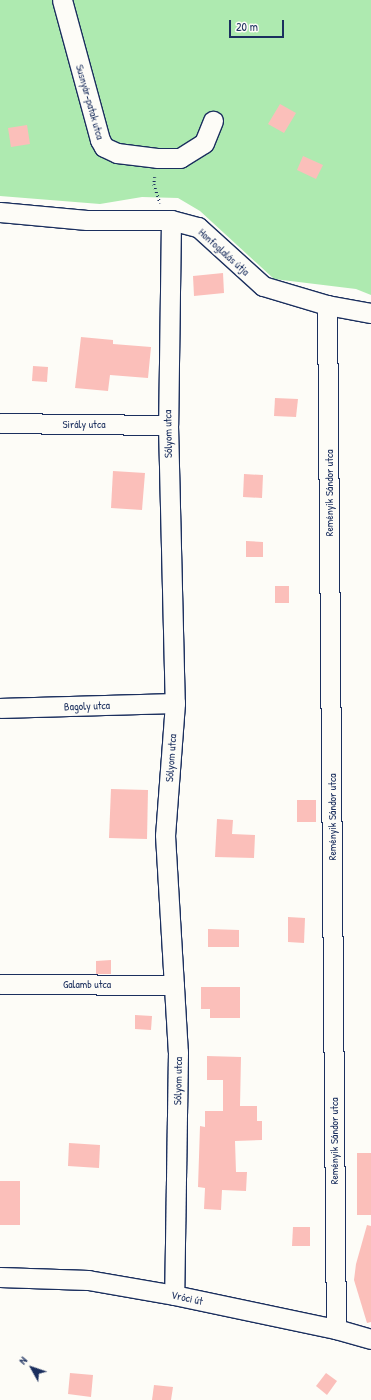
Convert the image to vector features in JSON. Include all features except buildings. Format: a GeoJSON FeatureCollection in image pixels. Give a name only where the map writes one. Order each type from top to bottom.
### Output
{"type":"FeatureCollection","features":[{"type":"Feature","properties":{"kind":"street","name":"Susnyár-patak utca"},"geometry":{"type":"LineString","coordinates":[[62,0],[100,140],[104,147],[111,151],[157,158],[180,158],[204,143],[213,121]]}},
{"type":"Feature","properties":{"kind":"street","name":"Honfoglalás útja"},"geometry":{"type":"LineString","coordinates":[[0,212],[87,220],[171,220],[198,227],[263,286],[327,305],[371,313]]}},
{"type":"Feature","properties":{"kind":"street","name":"Sólyom utca"},"geometry":{"type":"LineString","coordinates":[[171,220],[168,425],[175,703],[165,835],[178,1052],[174,1295]]}},
{"type":"Feature","properties":{"kind":"street","name":"Reményik Sándor utca"},"geometry":{"type":"LineString","coordinates":[[327,305],[336,1329]]}},
{"type":"Feature","properties":{"kind":"street","name":"Sirály utca"},"geometry":{"type":"LineString","coordinates":[[0,423],[168,425]]}},
{"type":"Feature","properties":{"kind":"street","name":"Bagoly utca"},"geometry":{"type":"LineString","coordinates":[[0,708],[175,703]]}},
{"type":"Feature","properties":{"kind":"street","name":"Galamb utca"},"geometry":{"type":"LineString","coordinates":[[0,984],[174,985]]}},
{"type":"Feature","properties":{"kind":"street","name":"Vróci út"},"geometry":{"type":"LineString","coordinates":[[0,1277],[88,1280],[174,1295],[336,1329],[371,1339]]}},
{"type":"Feature","properties":{"kind":"path"},"geometry":{"type":"LineString","coordinates":[[157,158],[154,184],[158,199]]}},
{"type":"Feature","properties":{"kind":"green space"},"geometry":{"type":"Polygon","coordinates":[[[0,0],[371,0],[371,295],[356,289],[274,279],[200,211],[178,198],[142,197],[100,204],[0,196],[0,0]]]}}]}
